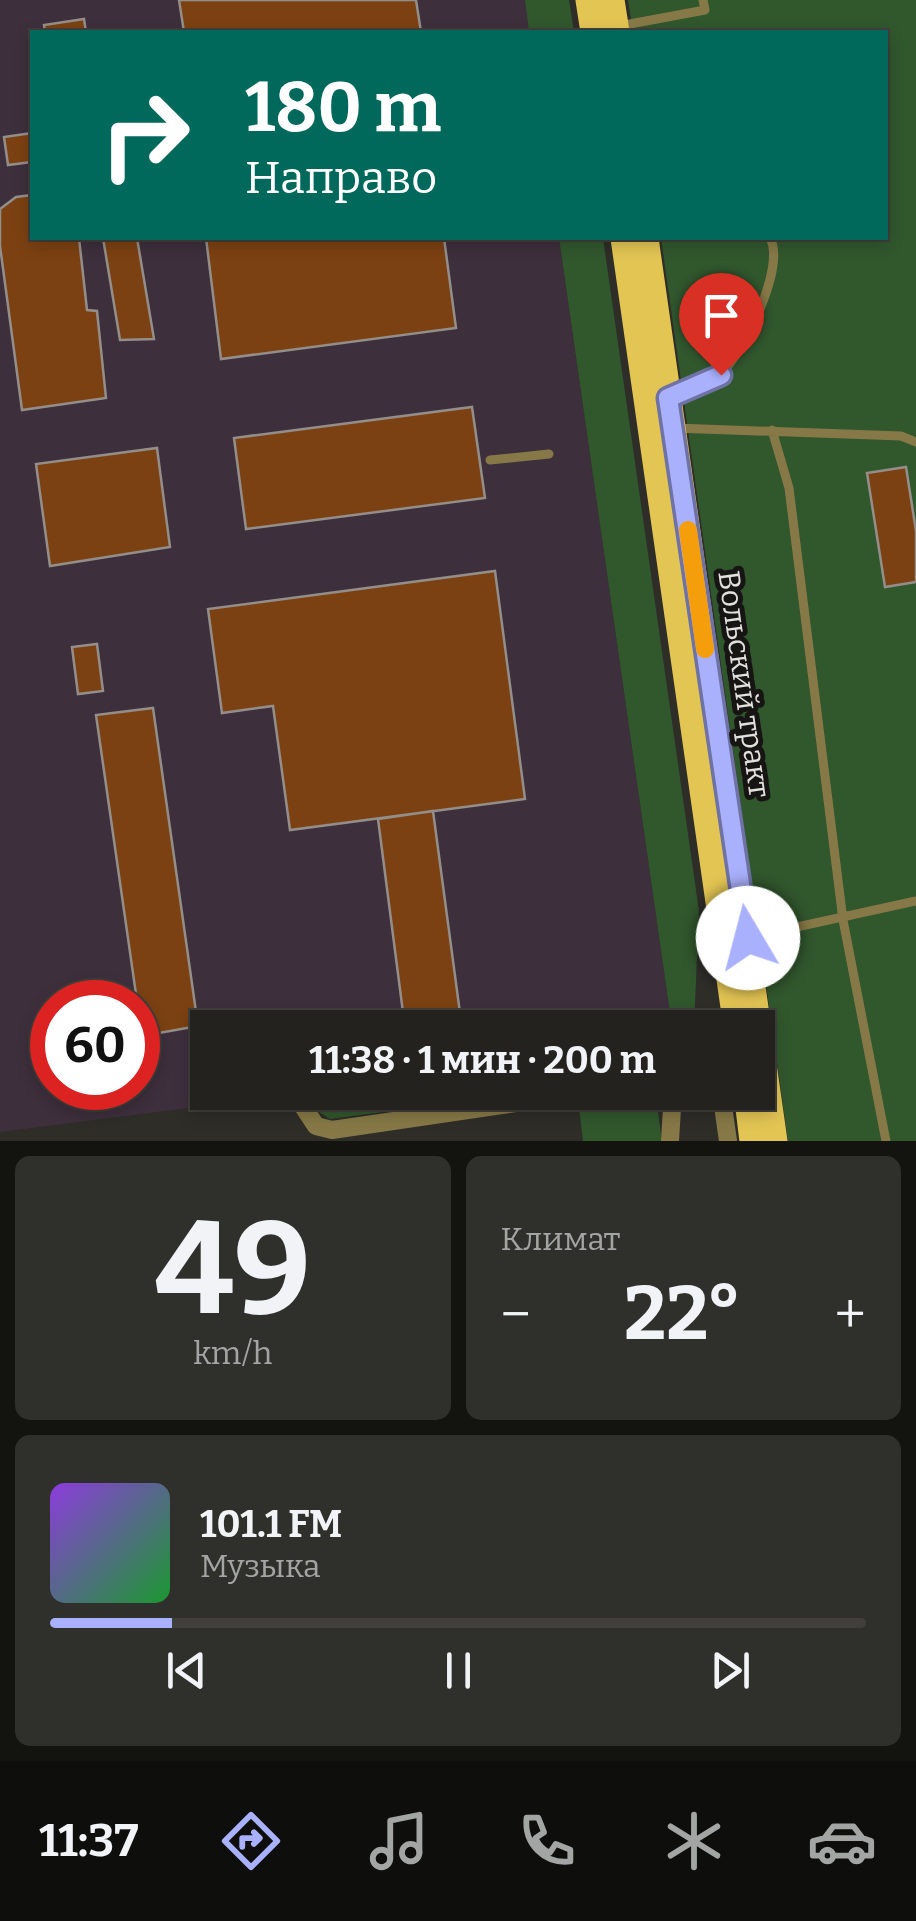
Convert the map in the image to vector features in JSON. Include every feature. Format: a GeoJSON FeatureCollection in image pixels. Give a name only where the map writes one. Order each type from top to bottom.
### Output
{"type":"FeatureCollection","features":[{"type":"Feature","properties":{"kind":"main road"},"geometry":{"type":"LineString","coordinates":[[588,0],[609,30]]}},
{"type":"Feature","properties":{"kind":"main road"},"geometry":{"type":"LineString","coordinates":[[609,30],[612,0]]}},
{"type":"Feature","properties":{"kind":"main road","name":"Вольский тракт"},"geometry":{"type":"LineString","coordinates":[[623,240],[733,1010]]}},
{"type":"Feature","properties":{"kind":"main road","name":"Вольский тракт"},"geometry":{"type":"LineString","coordinates":[[646,240],[775,1141]]}},
{"type":"Feature","properties":{"kind":"main road"},"geometry":{"type":"LineString","coordinates":[[748,1110],[752,1141]]}},
{"type":"Feature","properties":{"kind":"street"},"geometry":{"type":"LineString","coordinates":[[306,1110],[316,1126],[332,1130],[469,1110]]}},
{"type":"Feature","properties":{"kind":"street"},"geometry":{"type":"LineString","coordinates":[[670,1141],[672,1110]]}},
{"type":"Feature","properties":{"kind":"street"},"geometry":{"type":"LineString","coordinates":[[724,1110],[728,1141]]}},
{"type":"Feature","properties":{"kind":"lane"},"geometry":{"type":"LineString","coordinates":[[609,30],[705,10],[703,0]]}},
{"type":"Feature","properties":{"kind":"lane"},"geometry":{"type":"LineString","coordinates":[[668,398],[721,375],[768,296],[774,246],[771,240]]}},
{"type":"Feature","properties":{"kind":"lane"},"geometry":{"type":"LineString","coordinates":[[672,428],[900,436],[916,442]]}},
{"type":"Feature","properties":{"kind":"lane"},"geometry":{"type":"LineString","coordinates":[[772,430],[789,488],[843,920],[886,1141]]}},
{"type":"Feature","properties":{"kind":"lane"},"geometry":{"type":"LineString","coordinates":[[490,460],[549,454]]}},
{"type":"Feature","properties":{"kind":"lane"},"geometry":{"type":"LineString","coordinates":[[748,938],[916,901]]}},
{"type":"Feature","properties":{"kind":"shaded area"},"geometry":{"type":"Polygon","coordinates":[[[0,0],[525,0],[529,30],[30,30],[30,240],[559,240],[670,1010],[190,1010],[190,1108],[0,1132],[0,0]]]}},
{"type":"Feature","properties":{"kind":"green space"},"geometry":{"type":"Polygon","coordinates":[[[525,0],[569,0],[574,30],[529,30],[525,0]]]}},
{"type":"Feature","properties":{"kind":"green space"},"geometry":{"type":"Polygon","coordinates":[[[628,0],[916,0],[916,1141],[788,1141],[775,1049],[775,1010],[770,1010],[661,240],[888,240],[888,30],[633,30],[628,0]]]}},
{"type":"Feature","properties":{"kind":"green space"},"geometry":{"type":"Polygon","coordinates":[[[559,240],[603,240],[699,911],[695,1010],[670,1010],[559,240]]]}},
{"type":"Feature","properties":{"kind":"green space"},"geometry":{"type":"Polygon","coordinates":[[[318,1110],[398,1110],[330,1119],[318,1110]]]}},
{"type":"Feature","properties":{"kind":"green space"},"geometry":{"type":"Polygon","coordinates":[[[579,1110],[658,1110],[662,1141],[583,1141],[579,1110]]]}},
{"type":"Feature","properties":{"kind":"building"},"geometry":{"type":"Polygon","coordinates":[[[179,0],[416,0],[421,30],[184,30],[179,0]]]}},
{"type":"Feature","properties":{"kind":"building"},"geometry":{"type":"Polygon","coordinates":[[[84,19],[86,30],[45,30],[44,25],[84,19]]]}},
{"type":"Feature","properties":{"kind":"building"},"geometry":{"type":"Polygon","coordinates":[[[30,133],[30,162],[8,165],[4,137],[30,133]]]}},
{"type":"Feature","properties":{"kind":"building"},"geometry":{"type":"Polygon","coordinates":[[[30,195],[30,240],[79,240],[87,310],[97,311],[106,398],[22,410],[0,246],[0,209],[16,197],[30,195]]]}},
{"type":"Feature","properties":{"kind":"building"},"geometry":{"type":"Polygon","coordinates":[[[103,240],[137,240],[154,339],[120,340],[103,240]]]}},
{"type":"Feature","properties":{"kind":"building"},"geometry":{"type":"Polygon","coordinates":[[[206,240],[444,240],[456,328],[221,359],[206,240]]]}},
{"type":"Feature","properties":{"kind":"building"},"geometry":{"type":"Polygon","coordinates":[[[472,407],[485,498],[246,529],[234,438],[472,407]]]}},
{"type":"Feature","properties":{"kind":"building"},"geometry":{"type":"Polygon","coordinates":[[[157,448],[170,547],[50,566],[36,464],[157,448]]]}},
{"type":"Feature","properties":{"kind":"building"},"geometry":{"type":"Polygon","coordinates":[[[906,467],[916,531],[916,582],[885,587],[867,473],[906,467]]]}},
{"type":"Feature","properties":{"kind":"building"},"geometry":{"type":"Polygon","coordinates":[[[495,571],[525,799],[290,830],[273,706],[222,713],[208,609],[495,571]]]}},
{"type":"Feature","properties":{"kind":"building"},"geometry":{"type":"Polygon","coordinates":[[[97,644],[103,691],[78,694],[72,647],[97,644]]]}},
{"type":"Feature","properties":{"kind":"building"},"geometry":{"type":"Polygon","coordinates":[[[153,708],[196,1010],[190,1010],[190,1027],[160,1033],[160,980],[134,980],[96,715],[153,708]]]}},
{"type":"Feature","properties":{"kind":"building"},"geometry":{"type":"Polygon","coordinates":[[[433,811],[460,1010],[403,1010],[378,819],[433,811]]]}},
{"type":"Feature","properties":{"kind":"slow traffic"},"geometry":{"type":"LineString","coordinates":[[688,530],[705,649]]}},
{"type":"Feature","properties":{"kind":"route"},"geometry":{"type":"LineString","coordinates":[[721,375],[668,398],[748,938]]}}]}
